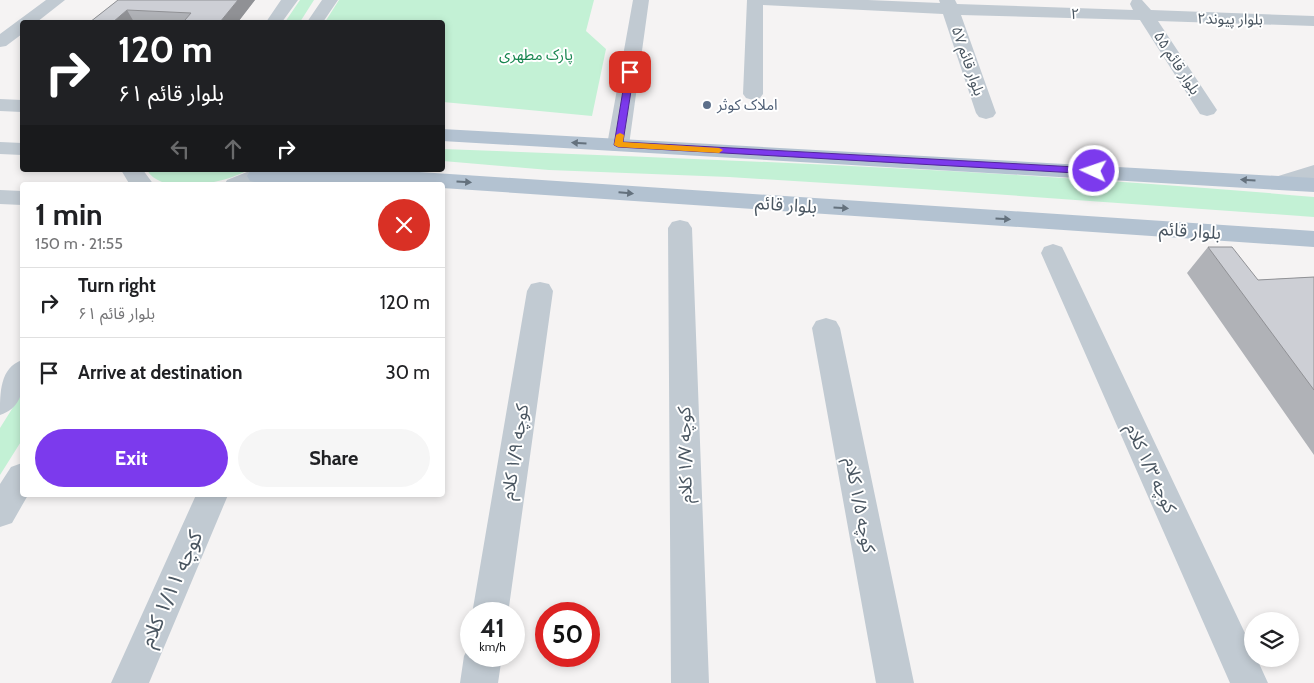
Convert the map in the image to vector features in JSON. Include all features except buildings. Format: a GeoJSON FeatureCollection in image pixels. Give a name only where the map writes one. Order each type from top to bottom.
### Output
{"type":"FeatureCollection","features":[{"type":"Feature","properties":{"kind":"main road"},"geometry":{"type":"LineString","coordinates":[[445,135],[1314,185]]}},
{"type":"Feature","properties":{"kind":"main road","name":"بلوار قائم"},"geometry":{"type":"LineString","coordinates":[[262,173],[358,173],[1314,239]]}},
{"type":"Feature","properties":{"kind":"street"},"geometry":{"type":"LineString","coordinates":[[30,20],[57,0]]}},
{"type":"Feature","properties":{"kind":"street"},"geometry":{"type":"LineString","coordinates":[[275,20],[290,0]]}},
{"type":"Feature","properties":{"kind":"street"},"geometry":{"type":"LineString","coordinates":[[316,20],[330,0]]}},
{"type":"Feature","properties":{"kind":"street"},"geometry":{"type":"LineString","coordinates":[[618,145],[642,0]]}},
{"type":"Feature","properties":{"kind":"street"},"geometry":{"type":"LineString","coordinates":[[753,94],[755,0]]}},
{"type":"Feature","properties":{"kind":"street","name":"۲"},"geometry":{"type":"LineString","coordinates":[[763,0],[948,5],[1146,17]]}},
{"type":"Feature","properties":{"kind":"street","name":"بلوار قائم ۵۵"},"geometry":{"type":"LineString","coordinates":[[1136,0],[1207,110]]}},
{"type":"Feature","properties":{"kind":"street","name":"بلوار قائم ۵۷"},"geometry":{"type":"LineString","coordinates":[[948,5],[986,113]]}},
{"type":"Feature","properties":{"kind":"street","name":"بلوار پیوند۲"},"geometry":{"type":"LineString","coordinates":[[1146,17],[1313,11]]}},
{"type":"Feature","properties":{"kind":"street"},"geometry":{"type":"LineString","coordinates":[[0,42],[20,27]]}},
{"type":"Feature","properties":{"kind":"street"},"geometry":{"type":"LineString","coordinates":[[0,105],[20,106]]}},
{"type":"Feature","properties":{"kind":"street"},"geometry":{"type":"LineString","coordinates":[[0,148],[20,149]]}},
{"type":"Feature","properties":{"kind":"street"},"geometry":{"type":"LineString","coordinates":[[1283,182],[1314,172]]}},
{"type":"Feature","properties":{"kind":"street"},"geometry":{"type":"LineString","coordinates":[[242,182],[262,173]]}},
{"type":"Feature","properties":{"kind":"street"},"geometry":{"type":"LineString","coordinates":[[0,197],[20,198]]}},
{"type":"Feature","properties":{"kind":"street","name":"کوچه ۱/۷ کلام"},"geometry":{"type":"LineString","coordinates":[[680,228],[690,683]]}},
{"type":"Feature","properties":{"kind":"street","name":"کوچه ۱/۳ کلام"},"geometry":{"type":"LineString","coordinates":[[1053,253],[1250,683]]}},
{"type":"Feature","properties":{"kind":"street","name":"کوچه ۱/۹ کلام"},"geometry":{"type":"LineString","coordinates":[[492,602],[540,291]]}},
{"type":"Feature","properties":{"kind":"street","name":"کوچه ۱/۵ کلام"},"geometry":{"type":"LineString","coordinates":[[826,328],[895,683]]}},
{"type":"Feature","properties":{"kind":"street"},"geometry":{"type":"LineString","coordinates":[[0,403],[20,374]]}},
{"type":"Feature","properties":{"kind":"street"},"geometry":{"type":"LineString","coordinates":[[0,512],[20,480]]}},
{"type":"Feature","properties":{"kind":"street","name":"کوچه ۱/۱۱ کلام"},"geometry":{"type":"LineString","coordinates":[[130,683],[211,497]]}},
{"type":"Feature","properties":{"kind":"street"},"geometry":{"type":"LineString","coordinates":[[479,683],[481,667]]}},
{"type":"Feature","properties":{"kind":"green space"},"geometry":{"type":"Polygon","coordinates":[[[300,0],[314,0],[301,20],[286,20],[300,0]]]}},
{"type":"Feature","properties":{"kind":"green space","name":"پارک مطهری"},"geometry":{"type":"Polygon","coordinates":[[[339,0],[594,0],[586,31],[606,49],[592,116],[445,102],[445,20],[326,20],[339,0]]]}},
{"type":"Feature","properties":{"kind":"green space"},"geometry":{"type":"Polygon","coordinates":[[[445,149],[879,167],[1205,188],[1314,197],[1314,217],[729,177],[549,170],[445,161],[445,149]]]}},
{"type":"Feature","properties":{"kind":"green space"},"geometry":{"type":"Polygon","coordinates":[[[149,172],[244,172],[214,182],[164,182],[155,178],[149,172]]]}},
{"type":"Feature","properties":{"kind":"green space"},"geometry":{"type":"Polygon","coordinates":[[[20,396],[20,443],[0,475],[0,428],[20,396]]]}},
{"type":"Feature","properties":{"kind":"slow traffic"},"geometry":{"type":"LineString","coordinates":[[620,135],[618,145],[719,150]]}},
{"type":"Feature","properties":{"kind":"place","name":"املاک کوثر"},"geometry":{"type":"Point","coordinates":[707,105]}},
{"type":"Feature","properties":{"kind":"route"},"geometry":{"type":"LineString","coordinates":[[630,72],[618,145],[1094,171]]}}]}
